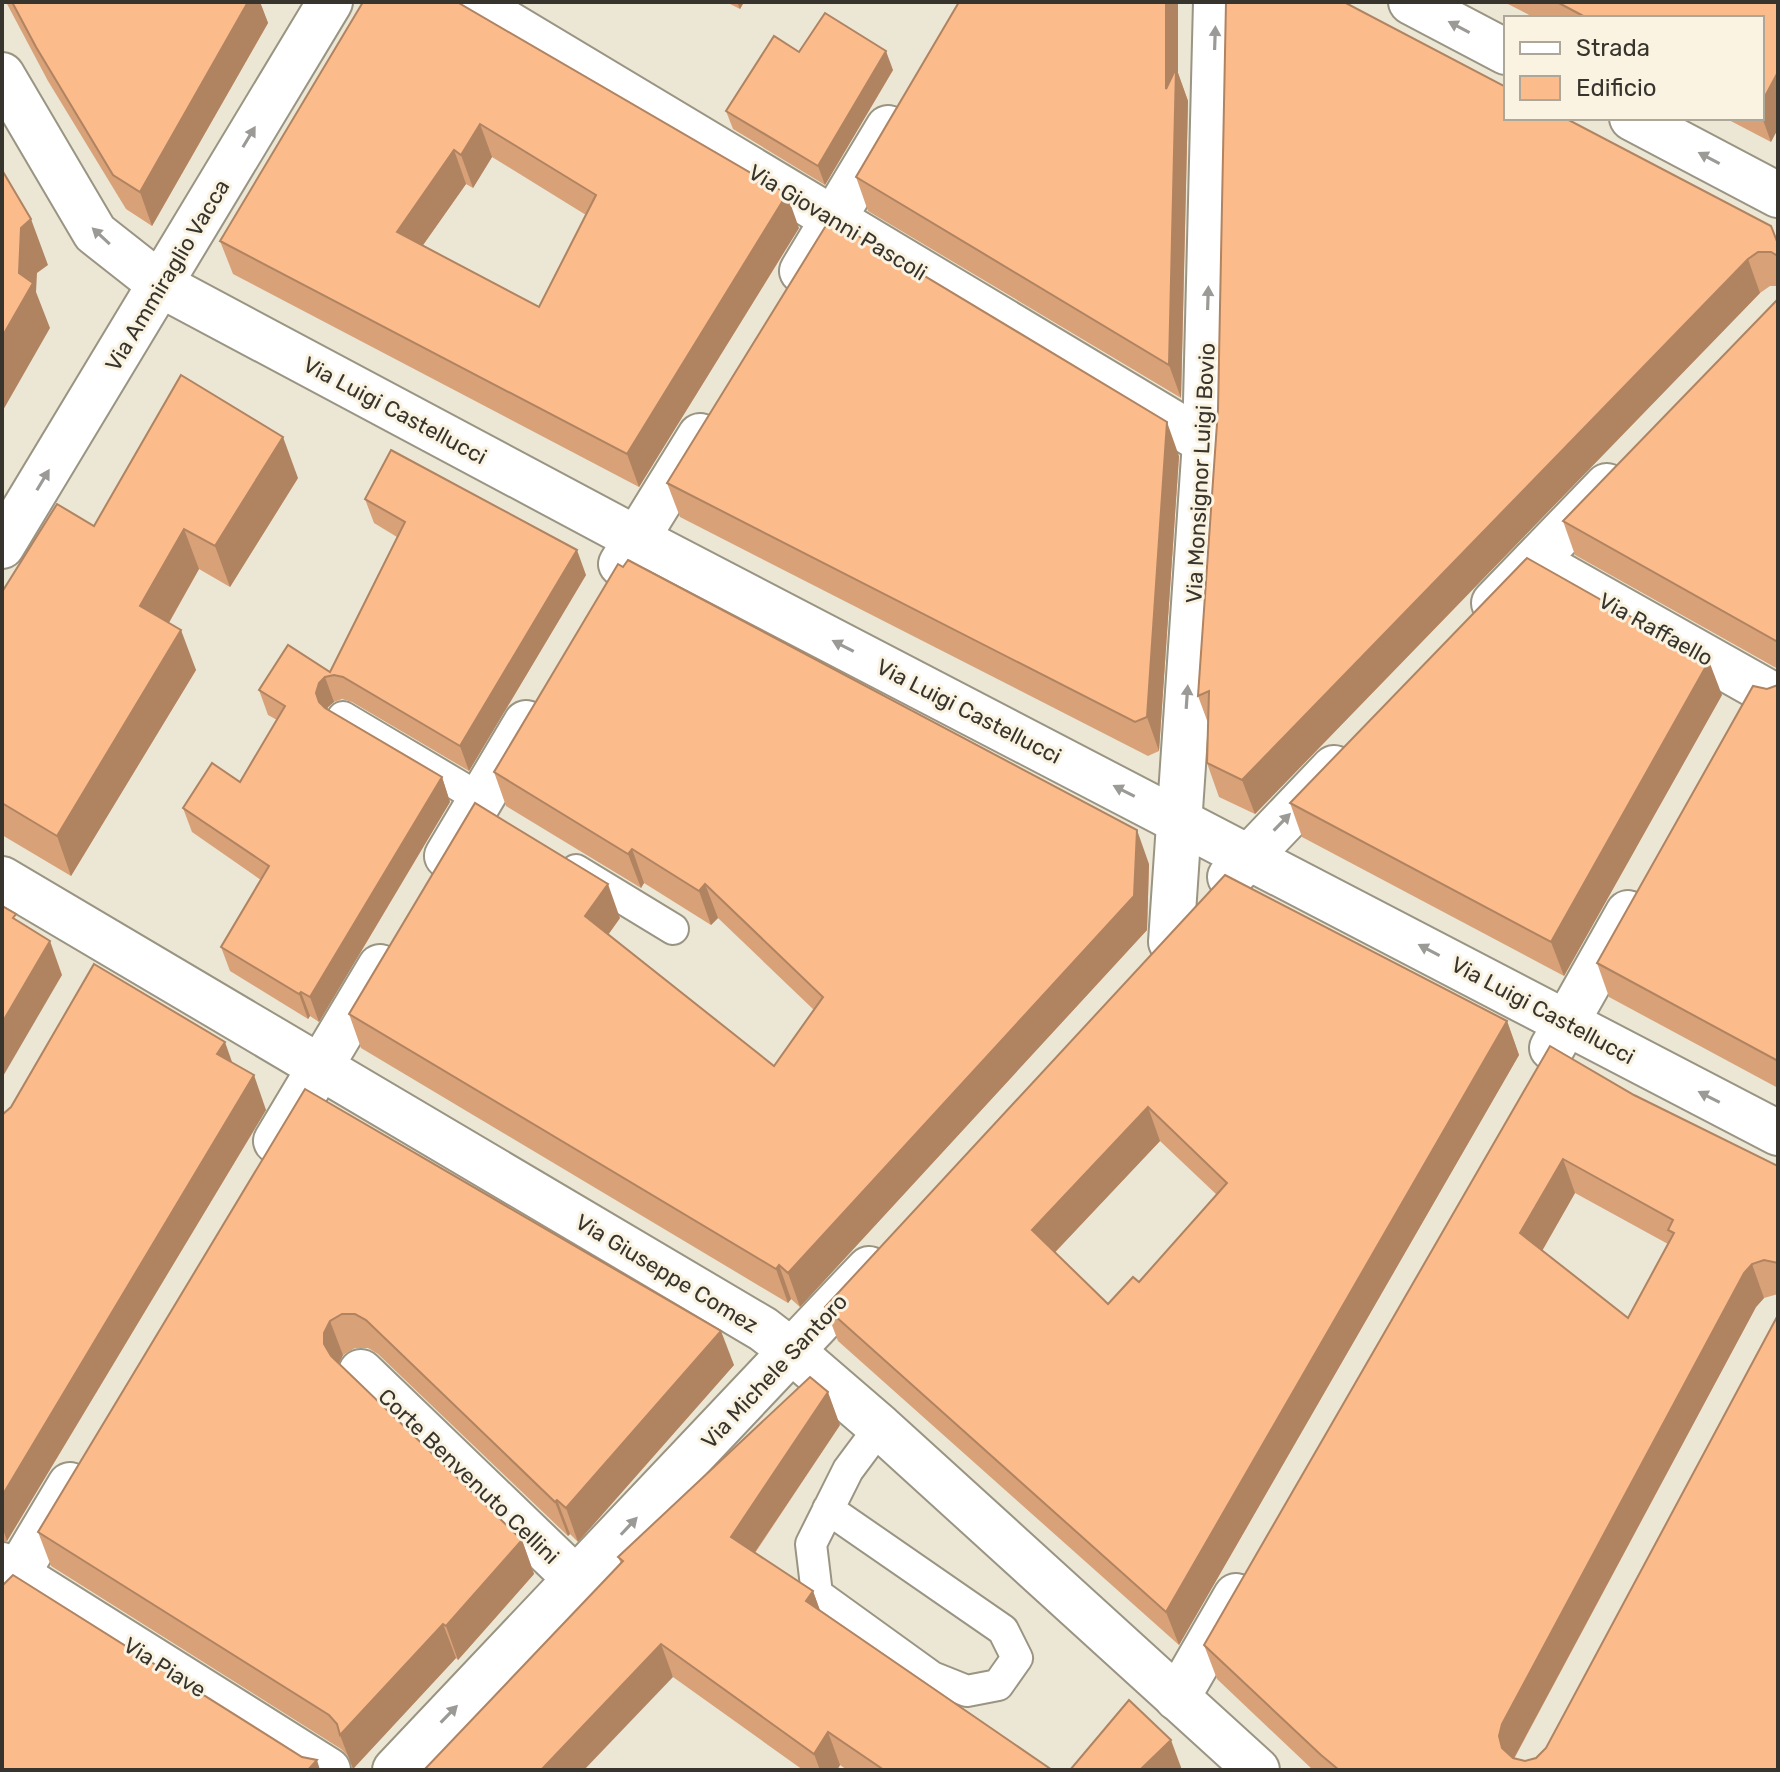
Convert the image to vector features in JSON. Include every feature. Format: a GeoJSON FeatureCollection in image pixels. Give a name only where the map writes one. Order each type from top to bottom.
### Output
{"type":"FeatureCollection","features":[{"type":"Feature","properties":{"kind":"street","name":"Via Ammiraglio Vacca"},"geometry":{"type":"LineString","coordinates":[[2,546],[330,2]]}},
{"type":"Feature","properties":{"kind":"street","name":"Via Giovanni Pascoli"},"geometry":{"type":"LineString","coordinates":[[472,2],[1205,442]]}},
{"type":"Feature","properties":{"kind":"street","name":"Via Monsignor Luigi Bovio"},"geometry":{"type":"LineString","coordinates":[[1216,2],[1205,442],[1178,819],[1160,954],[1249,856]]}},
{"type":"Feature","properties":{"kind":"street"},"geometry":{"type":"LineString","coordinates":[[1411,2],[1504,51]]}},
{"type":"Feature","properties":{"kind":"street","name":"Via Luigi Castellucci"},"geometry":{"type":"LineString","coordinates":[[2,75],[95,233],[161,285],[637,539],[1778,1133]]}},
{"type":"Feature","properties":{"kind":"street"},"geometry":{"type":"LineString","coordinates":[[785,299],[906,97]]}},
{"type":"Feature","properties":{"kind":"street"},"geometry":{"type":"LineString","coordinates":[[1636,120],[1778,195]]}},
{"type":"Feature","properties":{"kind":"street"},"geometry":{"type":"LineString","coordinates":[[604,593],[719,406]]}},
{"type":"Feature","properties":{"kind":"street"},"geometry":{"type":"LineString","coordinates":[[1469,629],[1634,458]]}},
{"type":"Feature","properties":{"kind":"street","name":"Via Raffaello"},"geometry":{"type":"LineString","coordinates":[[1535,561],[1767,692]]}},
{"type":"Feature","properties":{"kind":"street"},"geometry":{"type":"LineString","coordinates":[[426,890],[486,810],[547,689]]}},
{"type":"Feature","properties":{"kind":"street"},"geometry":{"type":"LineString","coordinates":[[1733,726],[1767,692]]}},
{"type":"Feature","properties":{"kind":"street"},"geometry":{"type":"LineString","coordinates":[[1249,856],[1359,742]]}},
{"type":"Feature","properties":{"kind":"street"},"geometry":{"type":"LineString","coordinates":[[1535,1078],[1650,874]]}},
{"type":"Feature","properties":{"kind":"street","name":"Via Giuseppe Comez"},"geometry":{"type":"LineString","coordinates":[[2,879],[763,1329],[880,1427],[1257,1770]]}},
{"type":"Feature","properties":{"kind":"street"},"geometry":{"type":"LineString","coordinates":[[254,1177],[402,931]]}},
{"type":"Feature","properties":{"kind":"street"},"geometry":{"type":"LineString","coordinates":[[87,983],[110,943]]}},
{"type":"Feature","properties":{"kind":"street","name":"Via Michele Santoro"},"geometry":{"type":"LineString","coordinates":[[395,1770],[901,1235]]}},
{"type":"Feature","properties":{"kind":"street","name":"Corte Benvenuto Cellini"},"geometry":{"type":"LineString","coordinates":[[361,1372],[577,1580]]}},
{"type":"Feature","properties":{"kind":"street"},"geometry":{"type":"LineString","coordinates":[[7,1579],[91,1451]]}},
{"type":"Feature","properties":{"kind":"street"},"geometry":{"type":"LineString","coordinates":[[1177,1698],[1256,1560]]}},
{"type":"Feature","properties":{"kind":"street","name":"Via Piave"},"geometry":{"type":"LineString","coordinates":[[7,1579],[328,1770]]}},
{"type":"Feature","properties":{"kind":"lane"},"geometry":{"type":"LineString","coordinates":[[343,717],[486,810]]}},
{"type":"Feature","properties":{"kind":"lane"},"geometry":{"type":"LineString","coordinates":[[554,856],[673,929]]}},
{"type":"Feature","properties":{"kind":"lane"},"geometry":{"type":"LineString","coordinates":[[828,1509],[1003,1630],[1017,1658],[998,1685],[967,1691],[932,1677],[817,1594],[811,1544],[828,1509],[848,1470],[880,1427]]}},
{"type":"Feature","properties":{"kind":"building"},"geometry":{"type":"Polygon","coordinates":[[[12,2],[248,2],[140,192],[113,175],[12,2]]]}},
{"type":"Feature","properties":{"kind":"building"},"geometry":{"type":"Polygon","coordinates":[[[363,2],[457,2],[787,194],[627,454],[220,241],[363,2]],[[480,124],[461,155],[454,150],[397,232],[539,307],[596,195],[480,124]]]}},
{"type":"Feature","properties":{"kind":"building"},"geometry":{"type":"Polygon","coordinates":[[[959,2],[1166,2],[1166,89],[1176,68],[1169,365],[856,177],[959,2]]]}},
{"type":"Feature","properties":{"kind":"building"},"geometry":{"type":"Polygon","coordinates":[[[1226,2],[1344,2],[1504,86],[1504,120],[1569,120],[1771,226],[1778,244],[1778,256],[1771,252],[1758,252],[1748,259],[1242,780],[1207,763],[1209,691],[1198,696],[1218,409],[1226,2]]]}},
{"type":"Feature","properties":{"kind":"building"},"geometry":{"type":"Polygon","coordinates":[[[1557,2],[1778,2],[1778,72],[1764,98],[1764,16],[1583,16],[1557,2]]]}},
{"type":"Feature","properties":{"kind":"building"},"geometry":{"type":"Polygon","coordinates":[[[825,13],[886,51],[818,166],[726,111],[774,36],[799,52],[825,13]]]}},
{"type":"Feature","properties":{"kind":"building"},"geometry":{"type":"Polygon","coordinates":[[[2,170],[31,219],[21,228],[19,273],[33,283],[2,337],[2,170]]]}},
{"type":"Feature","properties":{"kind":"building"},"geometry":{"type":"Polygon","coordinates":[[[830,219],[1167,422],[1147,717],[1135,722],[667,483],[830,219]]]}},
{"type":"Feature","properties":{"kind":"building"},"geometry":{"type":"Polygon","coordinates":[[[1778,299],[1778,642],[1563,521],[1778,299]]]}},
{"type":"Feature","properties":{"kind":"building"},"geometry":{"type":"Polygon","coordinates":[[[181,375],[283,437],[215,546],[184,529],[140,606],[181,630],[57,836],[2,803],[2,592],[57,504],[94,526],[181,375]]]}},
{"type":"Feature","properties":{"kind":"building"},"geometry":{"type":"Polygon","coordinates":[[[391,450],[577,550],[460,746],[343,677],[325,677],[319,683],[316,693],[325,708],[442,777],[310,997],[301,992],[299,994],[221,947],[269,866],[183,808],[212,763],[240,782],[285,706],[259,690],[288,645],[330,672],[405,522],[365,499],[391,450]]]}},
{"type":"Feature","properties":{"kind":"building"},"geometry":{"type":"Polygon","coordinates":[[[1527,558],[1709,661],[1551,942],[1290,803],[1527,558]]]}},
{"type":"Feature","properties":{"kind":"building"},"geometry":{"type":"Polygon","coordinates":[[[628,560],[1137,830],[1134,896],[788,1273],[779,1265],[776,1269],[349,1014],[475,803],[608,884],[585,916],[774,1066],[823,997],[705,884],[699,891],[632,849],[628,854],[494,772],[618,564],[623,567],[628,560]]]}},
{"type":"Feature","properties":{"kind":"building"},"geometry":{"type":"Polygon","coordinates":[[[1778,685],[1778,1061],[1597,963],[1753,686],[1767,689],[1778,685]]]}},
{"type":"Feature","properties":{"kind":"building"},"geometry":{"type":"Polygon","coordinates":[[[1225,875],[1507,1021],[1166,1612],[825,1307],[1225,875]],[[1148,1107],[1032,1230],[1108,1304],[1133,1277],[1139,1282],[1227,1183],[1148,1107]]]}},
{"type":"Feature","properties":{"kind":"building"},"geometry":{"type":"Polygon","coordinates":[[[2,906],[16,914],[13,918],[50,941],[2,1023],[2,906]]]}},
{"type":"Feature","properties":{"kind":"building"},"geometry":{"type":"Polygon","coordinates":[[[94,964],[225,1042],[217,1054],[254,1075],[2,1496],[2,1115],[11,1107],[94,964]]]}},
{"type":"Feature","properties":{"kind":"building"},"geometry":{"type":"Polygon","coordinates":[[[1550,1046],[1634,1095],[1778,1166],[1778,1263],[1764,1260],[1752,1264],[1744,1273],[1502,1724],[1499,1736],[1502,1748],[1513,1758],[1525,1761],[1536,1758],[1546,1748],[1778,1315],[1778,1770],[1339,1770],[1204,1645],[1550,1046]],[[1563,1159],[1520,1233],[1628,1318],[1674,1233],[1668,1230],[1673,1220],[1563,1159]]]}},
{"type":"Feature","properties":{"kind":"building"},"geometry":{"type":"Polygon","coordinates":[[[305,1089],[721,1331],[566,1508],[557,1500],[555,1502],[366,1320],[355,1314],[342,1314],[330,1321],[324,1333],[324,1344],[331,1356],[522,1540],[446,1626],[443,1624],[340,1735],[337,1724],[329,1715],[38,1532],[305,1089]]]}},
{"type":"Feature","properties":{"kind":"building"},"geometry":{"type":"Polygon","coordinates":[[[810,1377],[828,1392],[731,1537],[813,1591],[806,1601],[1052,1770],[884,1770],[828,1732],[814,1754],[661,1644],[543,1768],[545,1770],[424,1770],[623,1561],[618,1557],[810,1377]]]}},
{"type":"Feature","properties":{"kind":"building"},"geometry":{"type":"Polygon","coordinates":[[[13,1575],[302,1757],[317,1760],[308,1770],[2,1770],[2,1586],[13,1575]]]}},
{"type":"Feature","properties":{"kind":"building"},"geometry":{"type":"Polygon","coordinates":[[[1129,1700],[1171,1740],[1140,1770],[1070,1770],[1129,1700]]]}}]}
